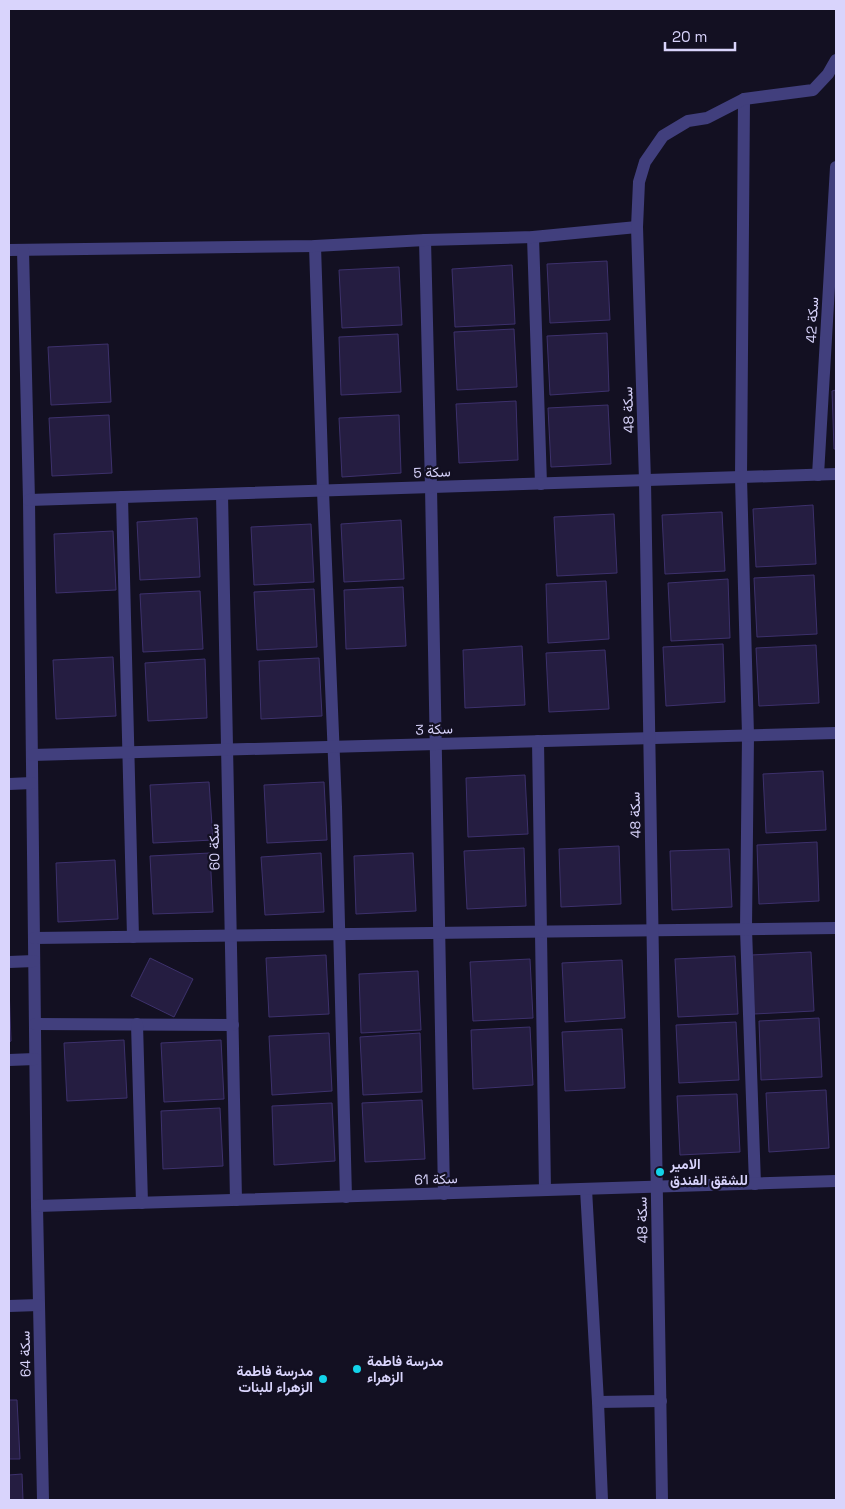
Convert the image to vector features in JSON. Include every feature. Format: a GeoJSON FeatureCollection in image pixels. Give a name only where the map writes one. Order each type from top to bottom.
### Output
{"type":"FeatureCollection","features":[{"type":"Feature","properties":{"kind":"street"},"geometry":{"type":"LineString","coordinates":[[755,1184],[746,929],[748,735],[741,478],[744,99],[813,90],[828,74],[836,60]]}},
{"type":"Feature","properties":{"kind":"street","name":"سكة 48"},"geometry":{"type":"LineString","coordinates":[[662,1500],[645,481],[637,227],[639,182],[646,162],[663,136],[688,121],[707,118],[744,99]]}},
{"type":"Feature","properties":{"kind":"street","name":"سكة 42"},"geometry":{"type":"LineString","coordinates":[[818,475],[836,167]]}},
{"type":"Feature","properties":{"kind":"street"},"geometry":{"type":"LineString","coordinates":[[9,250],[315,246],[533,237],[637,227]]}},
{"type":"Feature","properties":{"kind":"street"},"geometry":{"type":"LineString","coordinates":[[533,237],[541,484]]}},
{"type":"Feature","properties":{"kind":"street"},"geometry":{"type":"LineString","coordinates":[[425,240],[444,1194]]}},
{"type":"Feature","properties":{"kind":"street"},"geometry":{"type":"LineString","coordinates":[[315,246],[336,807],[346,1197]]}},
{"type":"Feature","properties":{"kind":"street"},"geometry":{"type":"LineString","coordinates":[[23,250],[29,500],[37,1206]]}},
{"type":"Feature","properties":{"kind":"street","name":"سكة 5"},"geometry":{"type":"LineString","coordinates":[[29,500],[836,474]]}},
{"type":"Feature","properties":{"kind":"street","name":"سكة 60"},"geometry":{"type":"LineString","coordinates":[[222,494],[236,1200]]}},
{"type":"Feature","properties":{"kind":"street"},"geometry":{"type":"LineString","coordinates":[[122,497],[133,937]]}},
{"type":"Feature","properties":{"kind":"street","name":"سكة 3"},"geometry":{"type":"LineString","coordinates":[[32,755],[836,733]]}},
{"type":"Feature","properties":{"kind":"street"},"geometry":{"type":"LineString","coordinates":[[538,741],[545,1190]]}},
{"type":"Feature","properties":{"kind":"street"},"geometry":{"type":"LineString","coordinates":[[9,784],[32,783]]}},
{"type":"Feature","properties":{"kind":"street"},"geometry":{"type":"LineString","coordinates":[[34,938],[836,928]]}},
{"type":"Feature","properties":{"kind":"street"},"geometry":{"type":"LineString","coordinates":[[9,962],[34,961]]}},
{"type":"Feature","properties":{"kind":"street"},"geometry":{"type":"LineString","coordinates":[[35,1024],[233,1025]]}},
{"type":"Feature","properties":{"kind":"street"},"geometry":{"type":"LineString","coordinates":[[137,1024],[142,1203]]}},
{"type":"Feature","properties":{"kind":"street"},"geometry":{"type":"LineString","coordinates":[[9,1060],[35,1059]]}},
{"type":"Feature","properties":{"kind":"street","name":"سكة 61"},"geometry":{"type":"LineString","coordinates":[[37,1206],[836,1181]]}},
{"type":"Feature","properties":{"kind":"street"},"geometry":{"type":"LineString","coordinates":[[586,1189],[602,1500]]}},
{"type":"Feature","properties":{"kind":"street","name":"سكة 64"},"geometry":{"type":"LineString","coordinates":[[37,1206],[43,1500]]}},
{"type":"Feature","properties":{"kind":"street"},"geometry":{"type":"LineString","coordinates":[[9,1306],[39,1305]]}},
{"type":"Feature","properties":{"kind":"street"},"geometry":{"type":"LineString","coordinates":[[598,1402],[660,1401]]}},
{"type":"Feature","properties":{"kind":"building"},"geometry":{"type":"Polygon","coordinates":[[[607,261],[610,320],[550,323],[547,264],[607,261]]]}},
{"type":"Feature","properties":{"kind":"building"},"geometry":{"type":"Polygon","coordinates":[[[512,265],[515,324],[455,327],[452,269],[512,265]]]}},
{"type":"Feature","properties":{"kind":"building"},"geometry":{"type":"Polygon","coordinates":[[[399,267],[402,325],[342,328],[339,270],[399,267]]]}},
{"type":"Feature","properties":{"kind":"building"},"geometry":{"type":"Polygon","coordinates":[[[514,329],[517,387],[457,390],[454,332],[514,329]]]}},
{"type":"Feature","properties":{"kind":"building"},"geometry":{"type":"Polygon","coordinates":[[[607,333],[609,391],[550,395],[547,336],[607,333]]]}},
{"type":"Feature","properties":{"kind":"building"},"geometry":{"type":"Polygon","coordinates":[[[398,334],[401,392],[341,395],[339,337],[398,334]]]}},
{"type":"Feature","properties":{"kind":"building"},"geometry":{"type":"Polygon","coordinates":[[[108,344],[111,402],[51,405],[48,347],[108,344]]]}},
{"type":"Feature","properties":{"kind":"building"},"geometry":{"type":"Polygon","coordinates":[[[836,390],[836,449],[834,449],[832,391],[836,390]]]}},
{"type":"Feature","properties":{"kind":"building"},"geometry":{"type":"Polygon","coordinates":[[[516,401],[518,460],[459,463],[456,404],[516,401]]]}},
{"type":"Feature","properties":{"kind":"building"},"geometry":{"type":"Polygon","coordinates":[[[608,405],[611,464],[551,467],[548,408],[608,405]]]}},
{"type":"Feature","properties":{"kind":"building"},"geometry":{"type":"Polygon","coordinates":[[[109,415],[112,473],[52,476],[49,418],[109,415]]]}},
{"type":"Feature","properties":{"kind":"building"},"geometry":{"type":"Polygon","coordinates":[[[399,415],[401,473],[342,477],[339,418],[399,415]]]}},
{"type":"Feature","properties":{"kind":"building"},"geometry":{"type":"Polygon","coordinates":[[[813,505],[816,564],[756,567],[753,509],[813,505]]]}},
{"type":"Feature","properties":{"kind":"building"},"geometry":{"type":"Polygon","coordinates":[[[722,512],[725,571],[665,574],[662,515],[722,512]]]}},
{"type":"Feature","properties":{"kind":"building"},"geometry":{"type":"Polygon","coordinates":[[[614,514],[617,573],[557,576],[554,517],[614,514]]]}},
{"type":"Feature","properties":{"kind":"building"},"geometry":{"type":"Polygon","coordinates":[[[197,518],[200,577],[140,580],[137,522],[197,518]]]}},
{"type":"Feature","properties":{"kind":"building"},"geometry":{"type":"Polygon","coordinates":[[[401,520],[404,579],[344,582],[341,524],[401,520]]]}},
{"type":"Feature","properties":{"kind":"building"},"geometry":{"type":"Polygon","coordinates":[[[311,524],[314,582],[254,585],[251,527],[311,524]]]}},
{"type":"Feature","properties":{"kind":"building"},"geometry":{"type":"Polygon","coordinates":[[[113,531],[116,590],[56,593],[54,534],[113,531]]]}},
{"type":"Feature","properties":{"kind":"building"},"geometry":{"type":"Polygon","coordinates":[[[814,575],[817,634],[757,637],[754,578],[814,575]]]}},
{"type":"Feature","properties":{"kind":"building"},"geometry":{"type":"Polygon","coordinates":[[[728,579],[730,638],[671,641],[668,583],[728,579]]]}},
{"type":"Feature","properties":{"kind":"building"},"geometry":{"type":"Polygon","coordinates":[[[606,581],[609,639],[548,643],[546,584],[606,581]]]}},
{"type":"Feature","properties":{"kind":"building"},"geometry":{"type":"Polygon","coordinates":[[[403,587],[406,646],[346,649],[344,590],[403,587]]]}},
{"type":"Feature","properties":{"kind":"building"},"geometry":{"type":"Polygon","coordinates":[[[314,589],[317,647],[257,650],[254,592],[314,589]]]}},
{"type":"Feature","properties":{"kind":"building"},"geometry":{"type":"Polygon","coordinates":[[[200,591],[203,649],[143,652],[140,594],[200,591]]]}},
{"type":"Feature","properties":{"kind":"building"},"geometry":{"type":"Polygon","coordinates":[[[723,644],[725,702],[666,706],[663,647],[723,644]]]}},
{"type":"Feature","properties":{"kind":"building"},"geometry":{"type":"Polygon","coordinates":[[[816,645],[819,703],[759,706],[756,648],[816,645]]]}},
{"type":"Feature","properties":{"kind":"building"},"geometry":{"type":"Polygon","coordinates":[[[522,646],[525,705],[465,708],[463,650],[522,646]]]}},
{"type":"Feature","properties":{"kind":"building"},"geometry":{"type":"Polygon","coordinates":[[[605,650],[609,709],[549,712],[546,653],[605,650]]]}},
{"type":"Feature","properties":{"kind":"building"},"geometry":{"type":"Polygon","coordinates":[[[113,657],[116,716],[56,719],[53,660],[113,657]]]}},
{"type":"Feature","properties":{"kind":"building"},"geometry":{"type":"Polygon","coordinates":[[[319,658],[322,716],[261,719],[259,661],[319,658]]]}},
{"type":"Feature","properties":{"kind":"building"},"geometry":{"type":"Polygon","coordinates":[[[205,659],[207,718],[148,721],[145,663],[205,659]]]}},
{"type":"Feature","properties":{"kind":"building"},"geometry":{"type":"Polygon","coordinates":[[[823,771],[826,830],[766,833],[763,774],[823,771]]]}},
{"type":"Feature","properties":{"kind":"building"},"geometry":{"type":"Polygon","coordinates":[[[525,775],[528,834],[468,837],[466,778],[525,775]]]}},
{"type":"Feature","properties":{"kind":"building"},"geometry":{"type":"Polygon","coordinates":[[[209,782],[213,840],[153,843],[150,785],[209,782]]]}},
{"type":"Feature","properties":{"kind":"building"},"geometry":{"type":"Polygon","coordinates":[[[324,782],[327,840],[267,843],[264,785],[324,782]]]}},
{"type":"Feature","properties":{"kind":"building"},"geometry":{"type":"Polygon","coordinates":[[[817,842],[819,901],[759,904],[757,845],[817,842]]]}},
{"type":"Feature","properties":{"kind":"building"},"geometry":{"type":"Polygon","coordinates":[[[619,846],[621,904],[561,907],[559,849],[619,846]]]}},
{"type":"Feature","properties":{"kind":"building"},"geometry":{"type":"Polygon","coordinates":[[[524,848],[526,906],[467,909],[464,851],[524,848]]]}},
{"type":"Feature","properties":{"kind":"building"},"geometry":{"type":"Polygon","coordinates":[[[729,849],[732,907],[672,910],[670,851],[729,849]]]}},
{"type":"Feature","properties":{"kind":"building"},"geometry":{"type":"Polygon","coordinates":[[[210,853],[213,912],[153,914],[150,856],[210,853]]]}},
{"type":"Feature","properties":{"kind":"building"},"geometry":{"type":"Polygon","coordinates":[[[321,853],[324,912],[265,915],[261,857],[321,853]]]}},
{"type":"Feature","properties":{"kind":"building"},"geometry":{"type":"Polygon","coordinates":[[[413,853],[416,911],[356,914],[354,856],[413,853]]]}},
{"type":"Feature","properties":{"kind":"building"},"geometry":{"type":"Polygon","coordinates":[[[115,860],[118,919],[58,922],[56,863],[115,860]]]}},
{"type":"Feature","properties":{"kind":"building"},"geometry":{"type":"Polygon","coordinates":[[[811,952],[814,1011],[754,1014],[751,955],[811,952]]]}},
{"type":"Feature","properties":{"kind":"building"},"geometry":{"type":"Polygon","coordinates":[[[326,955],[329,1014],[269,1017],[266,958],[326,955]]]}},
{"type":"Feature","properties":{"kind":"building"},"geometry":{"type":"Polygon","coordinates":[[[735,956],[738,1014],[678,1017],[675,959],[735,956]]]}},
{"type":"Feature","properties":{"kind":"building"},"geometry":{"type":"Polygon","coordinates":[[[150,958],[193,979],[174,1017],[131,996],[150,958]]]}},
{"type":"Feature","properties":{"kind":"building"},"geometry":{"type":"Polygon","coordinates":[[[530,959],[533,1018],[473,1021],[470,962],[530,959]]]}},
{"type":"Feature","properties":{"kind":"building"},"geometry":{"type":"Polygon","coordinates":[[[622,960],[625,1018],[565,1022],[562,963],[622,960]]]}},
{"type":"Feature","properties":{"kind":"building"},"geometry":{"type":"Polygon","coordinates":[[[418,971],[421,1030],[361,1033],[359,974],[418,971]]]}},
{"type":"Feature","properties":{"kind":"building"},"geometry":{"type":"Polygon","coordinates":[[[9,986],[11,1041],[9,1042],[9,986]]]}},
{"type":"Feature","properties":{"kind":"building"},"geometry":{"type":"Polygon","coordinates":[[[819,1018],[822,1077],[761,1080],[759,1021],[819,1018]]]}},
{"type":"Feature","properties":{"kind":"building"},"geometry":{"type":"Polygon","coordinates":[[[736,1022],[739,1080],[679,1083],[676,1025],[736,1022]]]}},
{"type":"Feature","properties":{"kind":"building"},"geometry":{"type":"Polygon","coordinates":[[[530,1027],[533,1085],[473,1089],[471,1030],[530,1027]]]}},
{"type":"Feature","properties":{"kind":"building"},"geometry":{"type":"Polygon","coordinates":[[[622,1029],[625,1088],[565,1091],[562,1032],[622,1029]]]}},
{"type":"Feature","properties":{"kind":"building"},"geometry":{"type":"Polygon","coordinates":[[[329,1033],[332,1091],[272,1095],[269,1036],[329,1033]]]}},
{"type":"Feature","properties":{"kind":"building"},"geometry":{"type":"Polygon","coordinates":[[[420,1033],[422,1092],[363,1095],[360,1037],[420,1033]]]}},
{"type":"Feature","properties":{"kind":"building"},"geometry":{"type":"Polygon","coordinates":[[[124,1040],[127,1098],[67,1101],[64,1043],[124,1040]]]}},
{"type":"Feature","properties":{"kind":"building"},"geometry":{"type":"Polygon","coordinates":[[[221,1040],[224,1099],[164,1102],[161,1043],[221,1040]]]}},
{"type":"Feature","properties":{"kind":"building"},"geometry":{"type":"Polygon","coordinates":[[[826,1090],[829,1148],[769,1152],[766,1093],[826,1090]]]}},
{"type":"Feature","properties":{"kind":"building"},"geometry":{"type":"Polygon","coordinates":[[[737,1094],[740,1152],[680,1155],[677,1096],[737,1094]]]}},
{"type":"Feature","properties":{"kind":"building"},"geometry":{"type":"Polygon","coordinates":[[[422,1100],[425,1159],[365,1162],[362,1103],[422,1100]]]}},
{"type":"Feature","properties":{"kind":"building"},"geometry":{"type":"Polygon","coordinates":[[[332,1103],[335,1161],[274,1165],[272,1106],[332,1103]]]}},
{"type":"Feature","properties":{"kind":"building"},"geometry":{"type":"Polygon","coordinates":[[[220,1108],[223,1166],[163,1169],[161,1111],[220,1108]]]}},
{"type":"Feature","properties":{"kind":"building"},"geometry":{"type":"Polygon","coordinates":[[[9,1400],[17,1400],[20,1459],[9,1459],[9,1400]]]}},
{"type":"Feature","properties":{"kind":"building"},"geometry":{"type":"Polygon","coordinates":[[[22,1474],[23,1500],[9,1500],[9,1475],[22,1474]]]}},
{"type":"Feature","properties":{"kind":"place","name":"الامير للشقق الفندق"},"geometry":{"type":"Point","coordinates":[660,1172]}},
{"type":"Feature","properties":{"kind":"place","name":"مدرسة فاطمة الزهراء"},"geometry":{"type":"Point","coordinates":[357,1369]}},
{"type":"Feature","properties":{"kind":"place","name":"مدرسة فاطمة الزهراء للبنات"},"geometry":{"type":"Point","coordinates":[323,1379]}}]}
